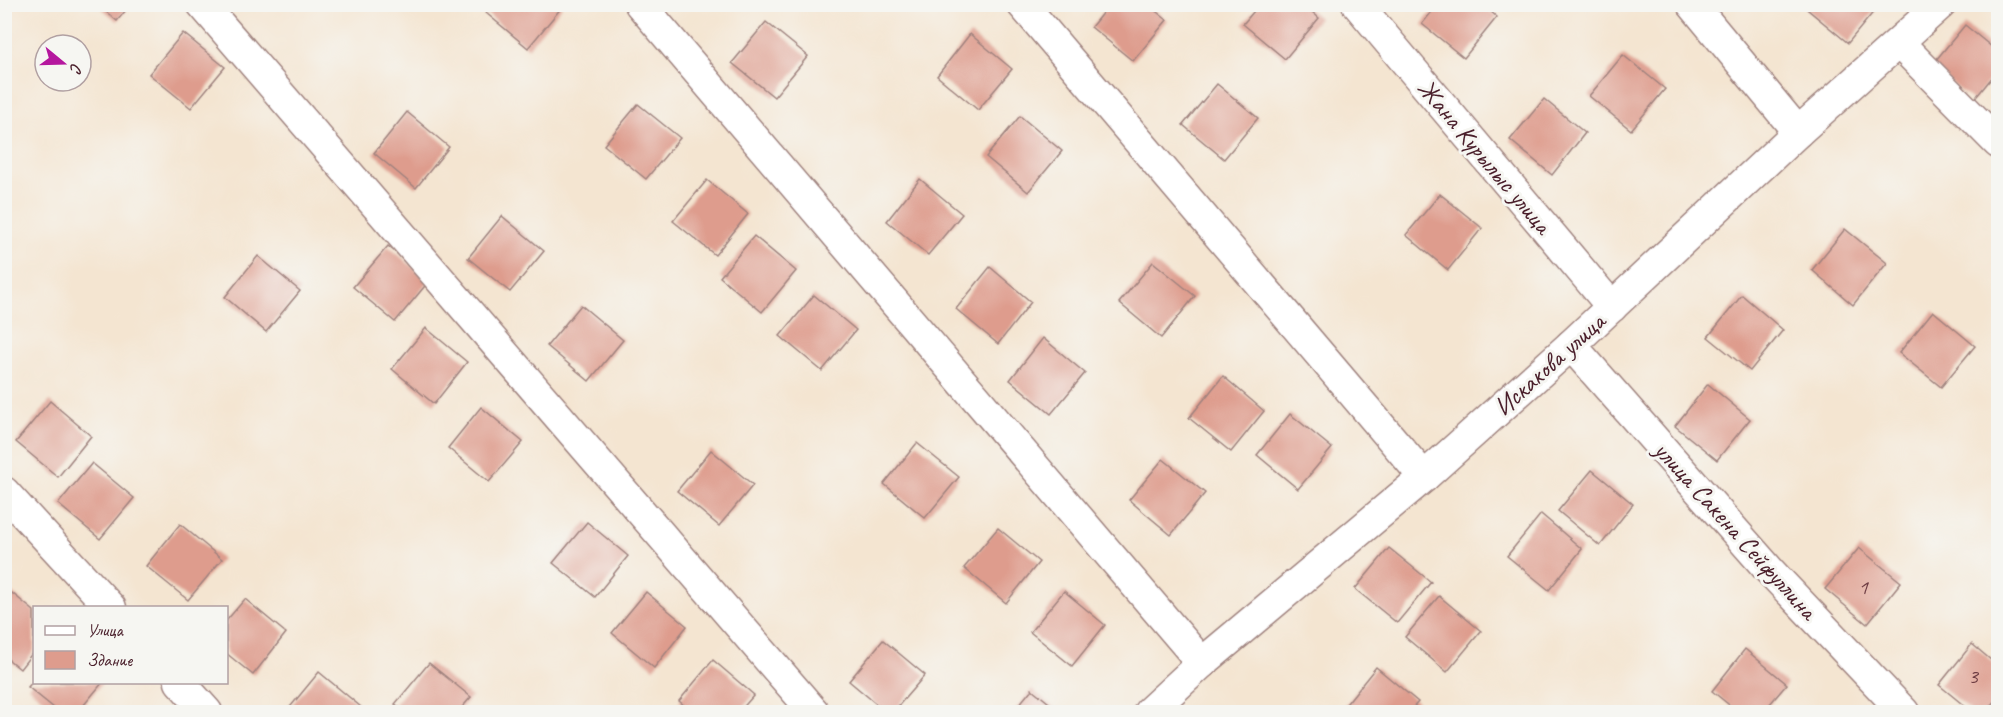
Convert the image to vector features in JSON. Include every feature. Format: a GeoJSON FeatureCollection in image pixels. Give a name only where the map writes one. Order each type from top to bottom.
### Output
{"type":"FeatureCollection","features":[{"type":"Feature","properties":{"kind":"street"},"geometry":{"type":"LineString","coordinates":[[202,4],[814,712]]}},
{"type":"Feature","properties":{"kind":"street"},"geometry":{"type":"LineString","coordinates":[[640,4],[1202,663]]}},
{"type":"Feature","properties":{"kind":"street"},"geometry":{"type":"LineString","coordinates":[[1022,4],[1424,477]]}},
{"type":"Feature","properties":{"kind":"street","name":"Жана Курылыс улица"},"geometry":{"type":"LineString","coordinates":[[1357,4],[1612,307]]}},
{"type":"Feature","properties":{"kind":"street"},"geometry":{"type":"LineString","coordinates":[[1692,4],[1798,132]]}},
{"type":"Feature","properties":{"kind":"street","name":"Искакова улица"},"geometry":{"type":"LineString","coordinates":[[1149,712],[1202,663],[1424,477],[1571,345],[1798,132],[1941,4]]}},
{"type":"Feature","properties":{"kind":"street"},"geometry":{"type":"LineString","coordinates":[[1899,43],[1998,143]]}},
{"type":"Feature","properties":{"kind":"street","name":"улица Сакена Сейфуллина"},"geometry":{"type":"LineString","coordinates":[[1571,345],[1770,571],[1904,712]]}},
{"type":"Feature","properties":{"kind":"street"},"geometry":{"type":"LineString","coordinates":[[4,492],[109,606]]}},
{"type":"Feature","properties":{"kind":"street"},"geometry":{"type":"LineString","coordinates":[[182,684],[207,712]]}},
{"type":"Feature","properties":{"kind":"building"},"geometry":{"type":"Polygon","coordinates":[[[97,4],[131,4],[117,21],[97,4]]]}},
{"type":"Feature","properties":{"kind":"building"},"geometry":{"type":"Polygon","coordinates":[[[493,4],[559,4],[562,7],[528,48],[486,13],[493,4]]]}},
{"type":"Feature","properties":{"kind":"building"},"geometry":{"type":"Polygon","coordinates":[[[1260,4],[1303,4],[1319,18],[1285,59],[1243,24],[1260,4]]]}},
{"type":"Feature","properties":{"kind":"building"},"geometry":{"type":"Polygon","coordinates":[[[1438,4],[1482,4],[1497,17],[1464,58],[1422,24],[1438,4]]]}},
{"type":"Feature","properties":{"kind":"building"},"geometry":{"type":"Polygon","coordinates":[[[1810,4],[1880,4],[1848,43],[1807,9],[1810,4]]]}},
{"type":"Feature","properties":{"kind":"building"},"geometry":{"type":"Polygon","coordinates":[[[1109,5],[1148,5],[1167,20],[1133,61],[1091,27],[1109,5]]]}},
{"type":"Feature","properties":{"kind":"building"},"geometry":{"type":"Polygon","coordinates":[[[766,22],[808,56],[774,97],[732,63],[766,22]]]}},
{"type":"Feature","properties":{"kind":"building"},"geometry":{"type":"Polygon","coordinates":[[[1965,25],[1998,52],[1998,70],[1973,101],[1931,66],[1965,25]]]}},
{"type":"Feature","properties":{"kind":"building"},"geometry":{"type":"Polygon","coordinates":[[[183,33],[225,67],[191,108],[149,74],[183,33]]]}},
{"type":"Feature","properties":{"kind":"building"},"geometry":{"type":"Polygon","coordinates":[[[970,34],[1012,69],[978,110],[937,76],[970,34]]]}},
{"type":"Feature","properties":{"kind":"building"},"geometry":{"type":"Polygon","coordinates":[[[1623,55],[1665,89],[1631,130],[1589,96],[1623,55]]]}},
{"type":"Feature","properties":{"kind":"building"},"geometry":{"type":"Polygon","coordinates":[[[1217,84],[1258,118],[1224,159],[1183,125],[1217,84]]]}},
{"type":"Feature","properties":{"kind":"building"},"geometry":{"type":"Polygon","coordinates":[[[1544,99],[1585,133],[1552,175],[1510,140],[1544,99]]]}},
{"type":"Feature","properties":{"kind":"building"},"geometry":{"type":"Polygon","coordinates":[[[638,104],[680,138],[646,179],[604,145],[638,104]]]}},
{"type":"Feature","properties":{"kind":"building"},"geometry":{"type":"Polygon","coordinates":[[[407,112],[449,147],[416,188],[374,153],[407,112]]]}},
{"type":"Feature","properties":{"kind":"building"},"geometry":{"type":"Polygon","coordinates":[[[1020,116],[1062,151],[1028,192],[986,157],[1020,116]]]}},
{"type":"Feature","properties":{"kind":"building"},"geometry":{"type":"Polygon","coordinates":[[[920,179],[962,214],[928,255],[887,221],[920,179]]]}},
{"type":"Feature","properties":{"kind":"building"},"geometry":{"type":"Polygon","coordinates":[[[707,180],[748,214],[715,255],[673,221],[707,180]]]}},
{"type":"Feature","properties":{"kind":"building"},"geometry":{"type":"Polygon","coordinates":[[[1440,194],[1482,228],[1448,270],[1406,235],[1440,194]]]}},
{"type":"Feature","properties":{"kind":"building"},"geometry":{"type":"Polygon","coordinates":[[[502,216],[544,251],[510,292],[468,258],[502,216]]]}},
{"type":"Feature","properties":{"kind":"building"},"geometry":{"type":"Polygon","coordinates":[[[1845,229],[1887,263],[1853,305],[1812,270],[1845,229]]]}},
{"type":"Feature","properties":{"kind":"building"},"geometry":{"type":"Polygon","coordinates":[[[754,236],[796,271],[762,312],[720,277],[754,236]]]}},
{"type":"Feature","properties":{"kind":"building"},"geometry":{"type":"Polygon","coordinates":[[[388,246],[429,281],[395,322],[353,287],[388,246]]]}},
{"type":"Feature","properties":{"kind":"building"},"geometry":{"type":"Polygon","coordinates":[[[258,256],[300,291],[266,332],[225,297],[258,256]]]}},
{"type":"Feature","properties":{"kind":"building"},"geometry":{"type":"Polygon","coordinates":[[[1153,262],[1195,296],[1161,338],[1119,303],[1153,262]]]}},
{"type":"Feature","properties":{"kind":"building"},"geometry":{"type":"Polygon","coordinates":[[[990,267],[1031,302],[998,344],[956,309],[990,267]]]}},
{"type":"Feature","properties":{"kind":"building"},"geometry":{"type":"Polygon","coordinates":[[[814,295],[856,330],[822,371],[780,336],[814,295]]]}},
{"type":"Feature","properties":{"kind":"building"},"geometry":{"type":"Polygon","coordinates":[[[1742,295],[1783,330],[1750,371],[1708,337],[1742,295]]]}},
{"type":"Feature","properties":{"kind":"building"},"geometry":{"type":"Polygon","coordinates":[[[581,305],[623,340],[589,381],[547,346],[581,305]]]}},
{"type":"Feature","properties":{"kind":"building"},"geometry":{"type":"Polygon","coordinates":[[[1933,311],[1975,346],[1941,387],[1899,353],[1933,311]]]}},
{"type":"Feature","properties":{"kind":"building"},"geometry":{"type":"Polygon","coordinates":[[[426,328],[467,362],[434,404],[392,369],[426,328]]]}},
{"type":"Feature","properties":{"kind":"building"},"geometry":{"type":"Polygon","coordinates":[[[1043,338],[1085,373],[1051,414],[1010,380],[1043,338]]]}},
{"type":"Feature","properties":{"kind":"building"},"geometry":{"type":"Polygon","coordinates":[[[1223,376],[1264,411],[1231,452],[1189,418],[1223,376]]]}},
{"type":"Feature","properties":{"kind":"building"},"geometry":{"type":"Polygon","coordinates":[[[1708,384],[1750,419],[1717,460],[1675,426],[1708,384]]]}},
{"type":"Feature","properties":{"kind":"building"},"geometry":{"type":"Polygon","coordinates":[[[50,401],[91,436],[58,477],[16,442],[50,401]]]}},
{"type":"Feature","properties":{"kind":"building"},"geometry":{"type":"Polygon","coordinates":[[[481,407],[523,442],[489,482],[448,448],[481,407]]]}},
{"type":"Feature","properties":{"kind":"building"},"geometry":{"type":"Polygon","coordinates":[[[1290,414],[1332,448],[1298,489],[1257,455],[1290,414]]]}},
{"type":"Feature","properties":{"kind":"building"},"geometry":{"type":"Polygon","coordinates":[[[917,443],[959,477],[925,518],[884,484],[917,443]]]}},
{"type":"Feature","properties":{"kind":"building"},"geometry":{"type":"Polygon","coordinates":[[[711,450],[753,485],[719,526],[677,491],[711,450]]]}},
{"type":"Feature","properties":{"kind":"building"},"geometry":{"type":"Polygon","coordinates":[[[1163,459],[1205,493],[1171,535],[1129,500],[1163,459]]]}},
{"type":"Feature","properties":{"kind":"building"},"geometry":{"type":"Polygon","coordinates":[[[92,463],[134,498],[100,539],[58,504],[92,463]]]}},
{"type":"Feature","properties":{"kind":"building"},"geometry":{"type":"Polygon","coordinates":[[[1592,470],[1633,504],[1600,546],[1558,511],[1592,470]]]}},
{"type":"Feature","properties":{"kind":"building"},"geometry":{"type":"Polygon","coordinates":[[[1541,514],[1582,549],[1549,590],[1507,556],[1541,514]]]}},
{"type":"Feature","properties":{"kind":"building"},"geometry":{"type":"Polygon","coordinates":[[[587,522],[628,556],[595,597],[553,563],[587,522]]]}},
{"type":"Feature","properties":{"kind":"building"},"geometry":{"type":"Polygon","coordinates":[[[180,524],[222,559],[188,600],[146,566],[180,524]]]}},
{"type":"Feature","properties":{"kind":"building"},"geometry":{"type":"Polygon","coordinates":[[[998,528],[1039,562],[1006,603],[964,568],[998,528]]]}},
{"type":"Feature","properties":{"kind":"building"},"geometry":{"type":"Polygon","coordinates":[[[1389,548],[1431,582],[1397,623],[1355,589],[1389,548]]]}},
{"type":"Feature","properties":{"kind":"building"},"geometry":{"type":"Polygon","coordinates":[[[1859,548],[1901,582],[1867,624],[1825,589],[1859,548]]]}},
{"type":"Feature","properties":{"kind":"building"},"geometry":{"type":"Polygon","coordinates":[[[1064,591],[1105,625],[1072,666],[1030,632],[1064,591]]]}},
{"type":"Feature","properties":{"kind":"building"},"geometry":{"type":"Polygon","coordinates":[[[646,592],[687,626],[654,668],[612,633],[646,592]]]}},
{"type":"Feature","properties":{"kind":"building"},"geometry":{"type":"Polygon","coordinates":[[[12,593],[33,610],[33,652],[20,669],[4,656],[4,602],[12,593]]]}},
{"type":"Feature","properties":{"kind":"building"},"geometry":{"type":"Polygon","coordinates":[[[1439,596],[1481,631],[1447,672],[1405,637],[1439,596]]]}},
{"type":"Feature","properties":{"kind":"building"},"geometry":{"type":"Polygon","coordinates":[[[245,599],[286,633],[253,675],[228,655],[228,619],[245,599]]]}},
{"type":"Feature","properties":{"kind":"building"},"geometry":{"type":"Polygon","coordinates":[[[883,640],[925,675],[893,712],[886,712],[849,681],[883,640]]]}},
{"type":"Feature","properties":{"kind":"building"},"geometry":{"type":"Polygon","coordinates":[[[1972,644],[1998,666],[1998,698],[1986,712],[1972,712],[1939,685],[1972,644]]]}},
{"type":"Feature","properties":{"kind":"building"},"geometry":{"type":"Polygon","coordinates":[[[1745,649],[1787,684],[1763,712],[1738,712],[1712,691],[1745,649]]]}},
{"type":"Feature","properties":{"kind":"building"},"geometry":{"type":"Polygon","coordinates":[[[713,660],[754,695],[739,712],[692,712],[679,701],[713,660]]]}},
{"type":"Feature","properties":{"kind":"building"},"geometry":{"type":"Polygon","coordinates":[[[429,663],[471,697],[458,712],[406,712],[395,704],[429,663]]]}},
{"type":"Feature","properties":{"kind":"building"},"geometry":{"type":"Polygon","coordinates":[[[1376,667],[1418,702],[1409,712],[1348,712],[1343,708],[1376,667]]]}},
{"type":"Feature","properties":{"kind":"building"},"geometry":{"type":"Polygon","coordinates":[[[319,672],[361,707],[356,712],[286,712],[319,672]]]}},
{"type":"Feature","properties":{"kind":"building"},"geometry":{"type":"Polygon","coordinates":[[[33,681],[33,684],[101,684],[78,712],[59,712],[28,687],[33,681]]]}},
{"type":"Feature","properties":{"kind":"building"},"geometry":{"type":"Polygon","coordinates":[[[1032,689],[1060,712],[1013,712],[1032,689]]]}}]}
